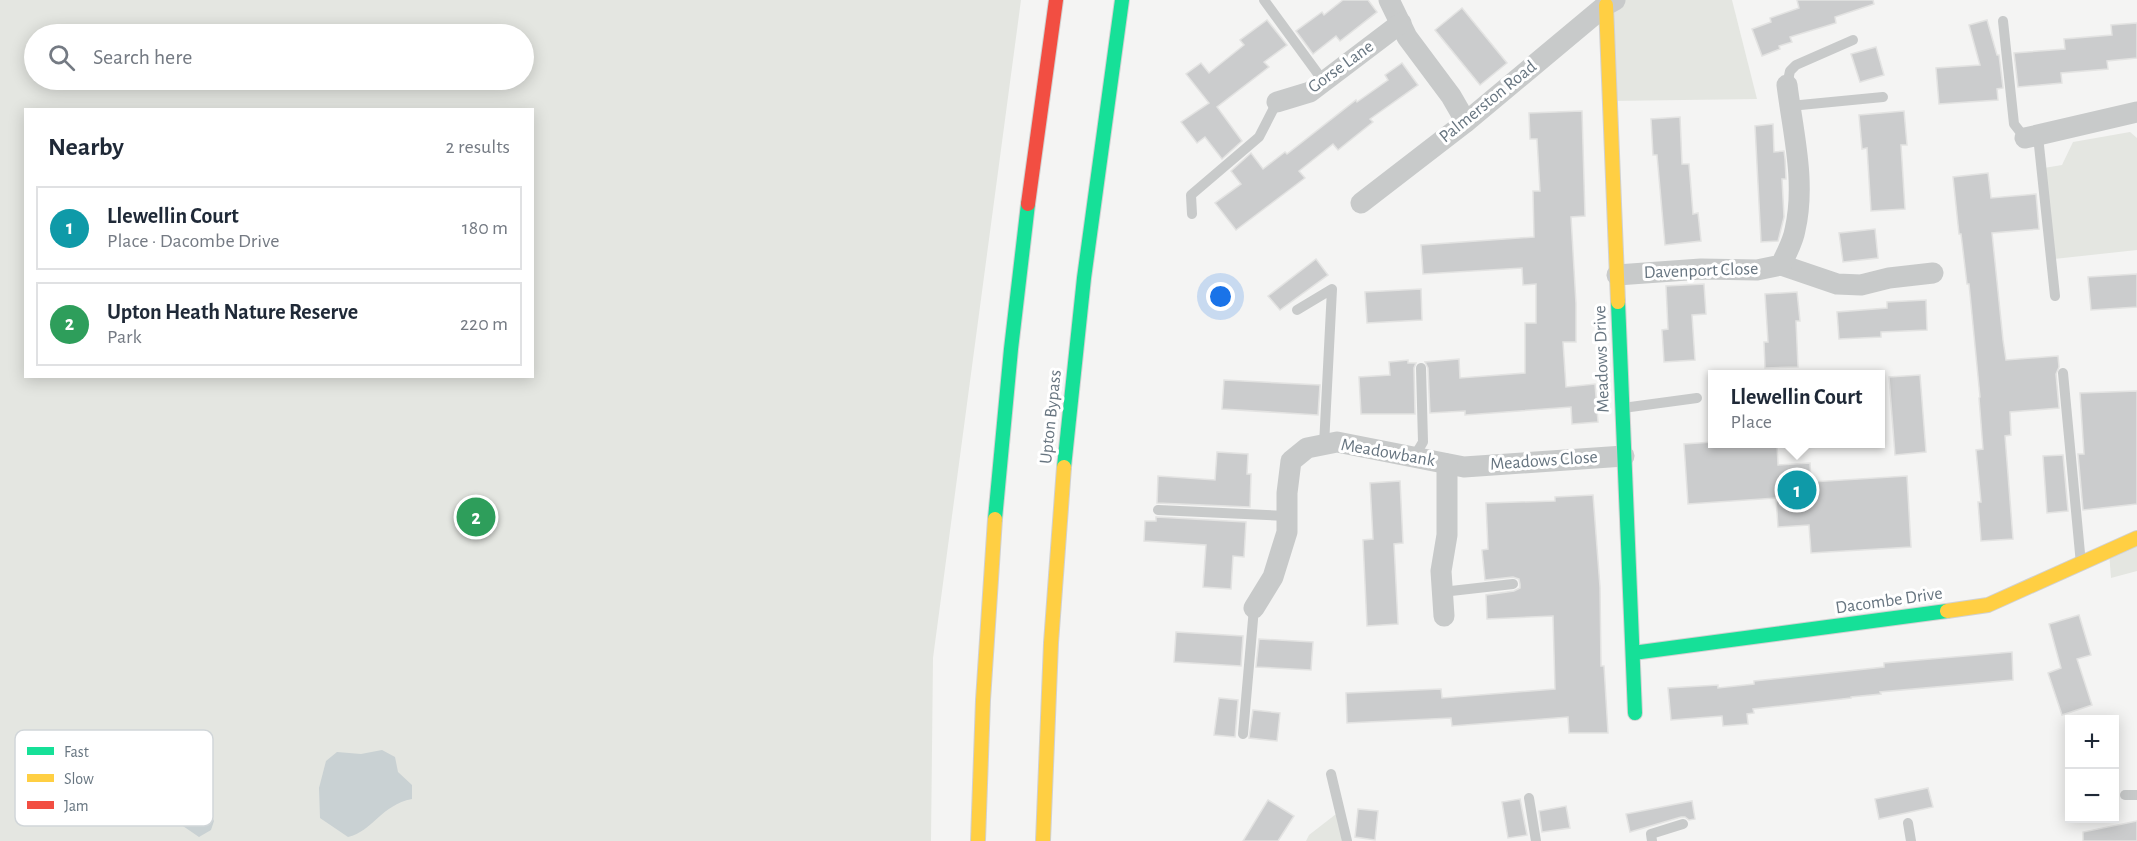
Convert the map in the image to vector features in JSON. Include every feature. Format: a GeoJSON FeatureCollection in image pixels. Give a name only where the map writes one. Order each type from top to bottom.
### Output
{"type":"FeatureCollection","features":[{"type":"Feature","properties":{"kind":"main road"},"geometry":{"type":"LineString","coordinates":[[978,841],[986,656],[1000,455],[1019,278],[1056,0]]}},
{"type":"Feature","properties":{"kind":"main road","name":"Upton Bypass"},"geometry":{"type":"LineString","coordinates":[[1043,841],[1048,707],[1065,447],[1098,161],[1122,0]]}},
{"type":"Feature","properties":{"kind":"main road","name":"Meadows Drive"},"geometry":{"type":"LineString","coordinates":[[1610,2],[1617,275],[1635,713]]}},
{"type":"Feature","properties":{"kind":"main road","name":"Dacombe Drive"},"geometry":{"type":"LineString","coordinates":[[1633,653],[1988,605],[2137,538]]}},
{"type":"Feature","properties":{"kind":"street"},"geometry":{"type":"LineString","coordinates":[[1389,0],[1407,37],[1451,96],[1466,122]]}},
{"type":"Feature","properties":{"kind":"street","name":"Palmerston Road"},"geometry":{"type":"LineString","coordinates":[[1361,203],[1466,122],[1610,2]]}},
{"type":"Feature","properties":{"kind":"street","name":"Gorse Lane"},"geometry":{"type":"LineString","coordinates":[[1277,102],[1310,92],[1401,23]]}},
{"type":"Feature","properties":{"kind":"street","name":"Davenport Close"},"geometry":{"type":"LineString","coordinates":[[1617,275],[1701,269],[1757,270],[1781,266],[1795,233],[1801,200],[1797,153],[1788,96]]}},
{"type":"Feature","properties":{"kind":"street"},"geometry":{"type":"LineString","coordinates":[[2031,137],[2137,112]]}},
{"type":"Feature","properties":{"kind":"street"},"geometry":{"type":"LineString","coordinates":[[1781,266],[1837,284],[1862,285],[1889,278],[1933,273]]}},
{"type":"Feature","properties":{"kind":"street","name":"Meadowbank"},"geometry":{"type":"LineString","coordinates":[[1254,608],[1273,577],[1287,532],[1290,461],[1307,448],[1337,442],[1455,465]]}},
{"type":"Feature","properties":{"kind":"street","name":"Meadows Close"},"geometry":{"type":"LineString","coordinates":[[1455,465],[1624,456]]}},
{"type":"Feature","properties":{"kind":"street"},"geometry":{"type":"LineString","coordinates":[[1444,616],[1441,571],[1455,465]]}},
{"type":"Feature","properties":{"kind":"lane"},"geometry":{"type":"LineString","coordinates":[[1264,0],[1324,82]]}},
{"type":"Feature","properties":{"kind":"lane"},"geometry":{"type":"LineString","coordinates":[[2003,21],[2014,124],[2031,137],[2055,296]]}},
{"type":"Feature","properties":{"kind":"lane"},"geometry":{"type":"LineString","coordinates":[[1853,40],[1796,65],[1790,71],[1788,96],[1883,96]]}},
{"type":"Feature","properties":{"kind":"lane"},"geometry":{"type":"LineString","coordinates":[[1192,214],[1191,195],[1259,137],[1277,102]]}},
{"type":"Feature","properties":{"kind":"lane"},"geometry":{"type":"LineString","coordinates":[[1297,310],[1332,288],[1323,445]]}},
{"type":"Feature","properties":{"kind":"lane"},"geometry":{"type":"LineString","coordinates":[[1414,457],[1423,442],[1420,368]]}},
{"type":"Feature","properties":{"kind":"lane"},"geometry":{"type":"LineString","coordinates":[[2063,373],[2081,564]]}},
{"type":"Feature","properties":{"kind":"lane"},"geometry":{"type":"LineString","coordinates":[[1622,408],[1697,398]]}},
{"type":"Feature","properties":{"kind":"lane"},"geometry":{"type":"LineString","coordinates":[[1158,510],[1287,516]]}},
{"type":"Feature","properties":{"kind":"lane"},"geometry":{"type":"LineString","coordinates":[[1442,592],[1513,584]]}},
{"type":"Feature","properties":{"kind":"lane"},"geometry":{"type":"LineString","coordinates":[[1244,734],[1254,608]]}},
{"type":"Feature","properties":{"kind":"lane"},"geometry":{"type":"LineString","coordinates":[[1331,774],[1347,841]]}},
{"type":"Feature","properties":{"kind":"lane"},"geometry":{"type":"LineString","coordinates":[[2125,795],[2137,795]]}},
{"type":"Feature","properties":{"kind":"lane"},"geometry":{"type":"LineString","coordinates":[[1529,798],[1536,841]]}},
{"type":"Feature","properties":{"kind":"lane"},"geometry":{"type":"LineString","coordinates":[[1908,823],[1911,841]]}},
{"type":"Feature","properties":{"kind":"lane"},"geometry":{"type":"LineString","coordinates":[[1652,841],[1651,834],[1683,824]]}},
{"type":"Feature","properties":{"kind":"shaded area"},"geometry":{"type":"Polygon","coordinates":[[[0,0],[1021,0],[933,658],[931,841],[0,841],[0,0]]]}},
{"type":"Feature","properties":{"kind":"shaded area"},"geometry":{"type":"Polygon","coordinates":[[[1615,0],[1732,0],[1757,99],[1610,101],[1615,0]]]}},
{"type":"Feature","properties":{"kind":"shaded area"},"geometry":{"type":"Polygon","coordinates":[[[2130,132],[2137,138],[2137,250],[2054,259],[2044,168],[2062,165],[2073,142],[2130,132]]]}},
{"type":"Feature","properties":{"kind":"shaded area"},"geometry":{"type":"Polygon","coordinates":[[[2137,538],[2137,571],[2111,578],[2109,552],[2137,538]]]}},
{"type":"Feature","properties":{"kind":"shaded area"},"geometry":{"type":"Polygon","coordinates":[[[382,750],[395,757],[398,772],[412,785],[412,799],[392,807],[357,834],[348,837],[320,818],[319,788],[326,761],[337,752],[361,754],[382,750]]]}},
{"type":"Feature","properties":{"kind":"shaded area"},"geometry":{"type":"Polygon","coordinates":[[[1340,811],[1347,841],[1306,841],[1309,835],[1340,811]]]}},
{"type":"Feature","properties":{"kind":"shaded area"},"geometry":{"type":"Polygon","coordinates":[[[183,826],[212,826],[211,830],[199,837],[183,826]]]}},
{"type":"Feature","properties":{"kind":"building"},"geometry":{"type":"Polygon","coordinates":[[[1343,0],[1368,0],[1377,12],[1340,41],[1336,36],[1313,54],[1296,31],[1322,12],[1324,15],[1343,0]]]}},
{"type":"Feature","properties":{"kind":"building"},"geometry":{"type":"Polygon","coordinates":[[[1797,0],[1873,0],[1874,4],[1835,17],[1836,23],[1790,37],[1792,42],[1779,46],[1780,49],[1762,56],[1752,29],[1771,22],[1770,18],[1799,8],[1797,0]]]}},
{"type":"Feature","properties":{"kind":"building"},"geometry":{"type":"Polygon","coordinates":[[[1462,8],[1507,63],[1480,85],[1435,30],[1462,8]]]}},
{"type":"Feature","properties":{"kind":"building"},"geometry":{"type":"Polygon","coordinates":[[[1267,20],[1287,45],[1264,62],[1269,67],[1217,107],[1242,141],[1222,159],[1205,137],[1197,143],[1181,122],[1209,103],[1186,74],[1201,63],[1209,73],[1244,45],[1240,40],[1267,20]]]}},
{"type":"Feature","properties":{"kind":"building"},"geometry":{"type":"Polygon","coordinates":[[[1987,20],[1997,55],[1999,55],[2003,88],[1997,89],[1998,100],[1939,104],[1936,68],[1980,65],[1969,25],[1987,20]]]}},
{"type":"Feature","properties":{"kind":"building"},"geometry":{"type":"Polygon","coordinates":[[[2137,23],[2137,58],[2107,61],[2108,69],[2061,73],[2062,83],[2018,87],[2014,53],[2065,49],[2064,39],[2112,35],[2111,25],[2137,23]]]}},
{"type":"Feature","properties":{"kind":"building"},"geometry":{"type":"Polygon","coordinates":[[[1876,47],[1884,75],[1860,82],[1851,54],[1876,47]]]}},
{"type":"Feature","properties":{"kind":"building"},"geometry":{"type":"Polygon","coordinates":[[[1402,63],[1418,85],[1370,119],[1373,122],[1338,150],[1333,144],[1299,171],[1305,178],[1236,230],[1215,203],[1241,184],[1231,171],[1251,153],[1263,169],[1285,152],[1287,154],[1356,100],[1357,102],[1388,80],[1385,75],[1402,63]]]}},
{"type":"Feature","properties":{"kind":"building"},"geometry":{"type":"Polygon","coordinates":[[[1582,111],[1585,216],[1571,217],[1576,342],[1563,342],[1566,387],[1595,384],[1598,422],[1572,424],[1571,407],[1465,415],[1465,411],[1430,413],[1428,368],[1425,362],[1459,359],[1460,378],[1525,373],[1525,323],[1536,323],[1536,284],[1523,285],[1522,268],[1423,274],[1421,245],[1534,237],[1533,191],[1540,191],[1537,139],[1530,139],[1529,113],[1582,111]]]}},
{"type":"Feature","properties":{"kind":"building"},"geometry":{"type":"Polygon","coordinates":[[[1904,111],[1907,145],[1901,145],[1905,209],[1871,211],[1867,148],[1862,149],[1859,115],[1904,111]]]}},
{"type":"Feature","properties":{"kind":"building"},"geometry":{"type":"Polygon","coordinates":[[[1680,117],[1682,164],[1689,164],[1693,214],[1698,213],[1701,241],[1665,245],[1657,155],[1653,155],[1651,119],[1680,117]]]}},
{"type":"Feature","properties":{"kind":"building"},"geometry":{"type":"Polygon","coordinates":[[[1773,124],[1774,152],[1784,151],[1785,159],[1786,179],[1782,179],[1784,217],[1778,241],[1761,242],[1755,126],[1773,124]]]}},
{"type":"Feature","properties":{"kind":"building"},"geometry":{"type":"Polygon","coordinates":[[[1988,173],[1991,198],[2036,194],[2039,229],[1992,233],[2003,340],[2006,360],[2058,356],[2059,367],[2056,374],[2059,408],[2010,412],[2011,435],[2005,436],[2013,539],[1981,541],[1978,502],[1981,502],[1976,450],[1983,449],[1980,397],[1969,284],[1967,284],[1961,234],[1959,234],[1953,177],[1988,173]]]}},
{"type":"Feature","properties":{"kind":"building"},"geometry":{"type":"Polygon","coordinates":[[[1875,229],[1878,258],[1843,262],[1839,233],[1875,229]]]}},
{"type":"Feature","properties":{"kind":"building"},"geometry":{"type":"Polygon","coordinates":[[[1316,259],[1328,275],[1280,310],[1268,296],[1316,259]]]}},
{"type":"Feature","properties":{"kind":"building"},"geometry":{"type":"Polygon","coordinates":[[[2137,274],[2137,307],[2091,310],[2088,277],[2137,274]]]}},
{"type":"Feature","properties":{"kind":"building"},"geometry":{"type":"Polygon","coordinates":[[[1704,284],[1706,314],[1692,315],[1695,360],[1664,362],[1662,330],[1668,329],[1666,286],[1704,284]]]}},
{"type":"Feature","properties":{"kind":"building"},"geometry":{"type":"Polygon","coordinates":[[[1421,289],[1422,320],[1367,323],[1365,292],[1421,289]]]}},
{"type":"Feature","properties":{"kind":"building"},"geometry":{"type":"Polygon","coordinates":[[[1797,292],[1800,321],[1796,321],[1798,367],[1765,368],[1764,342],[1768,342],[1765,294],[1797,292]]]}},
{"type":"Feature","properties":{"kind":"building"},"geometry":{"type":"Polygon","coordinates":[[[1926,300],[1927,330],[1881,332],[1881,337],[1839,339],[1837,312],[1887,308],[1887,302],[1926,300]]]}},
{"type":"Feature","properties":{"kind":"building"},"geometry":{"type":"Polygon","coordinates":[[[1408,360],[1408,363],[1416,363],[1414,368],[1415,414],[1361,414],[1359,377],[1390,375],[1389,362],[1408,360]]]}},
{"type":"Feature","properties":{"kind":"building"},"geometry":{"type":"Polygon","coordinates":[[[1920,375],[1926,452],[1895,455],[1889,377],[1920,375]]]}},
{"type":"Feature","properties":{"kind":"building"},"geometry":{"type":"Polygon","coordinates":[[[1224,380],[1320,385],[1318,415],[1222,409],[1224,380]]]}},
{"type":"Feature","properties":{"kind":"building"},"geometry":{"type":"Polygon","coordinates":[[[2137,391],[2137,504],[2083,510],[2078,454],[2084,454],[2080,393],[2137,391]]]}},
{"type":"Feature","properties":{"kind":"building"},"geometry":{"type":"Polygon","coordinates":[[[1708,442],[1708,448],[1777,448],[1778,465],[1810,463],[1811,482],[1907,476],[1911,547],[1811,553],[1809,525],[1778,527],[1776,498],[1688,504],[1684,444],[1708,442]]]}},
{"type":"Feature","properties":{"kind":"building"},"geometry":{"type":"Polygon","coordinates":[[[1217,452],[1248,454],[1247,474],[1251,474],[1250,507],[1157,503],[1158,476],[1215,480],[1217,452]]]}},
{"type":"Feature","properties":{"kind":"building"},"geometry":{"type":"Polygon","coordinates":[[[2063,455],[2068,511],[2047,513],[2043,456],[2063,455]]]}},
{"type":"Feature","properties":{"kind":"building"},"geometry":{"type":"Polygon","coordinates":[[[1400,481],[1403,543],[1394,544],[1398,624],[1367,626],[1363,540],[1373,539],[1370,483],[1400,481]]]}},
{"type":"Feature","properties":{"kind":"building"},"geometry":{"type":"Polygon","coordinates":[[[1593,495],[1600,587],[1601,666],[1604,666],[1608,733],[1569,733],[1568,717],[1452,726],[1451,718],[1347,723],[1346,693],[1441,689],[1442,698],[1555,689],[1553,616],[1487,619],[1486,595],[1514,591],[1520,588],[1520,584],[1519,579],[1513,577],[1485,580],[1482,550],[1488,549],[1486,503],[1555,501],[1555,497],[1593,495]]]}},
{"type":"Feature","properties":{"kind":"building"},"geometry":{"type":"Polygon","coordinates":[[[1156,517],[1246,522],[1244,557],[1233,556],[1231,589],[1203,587],[1206,545],[1144,541],[1145,521],[1156,521],[1156,517]]]}},
{"type":"Feature","properties":{"kind":"building"},"geometry":{"type":"Polygon","coordinates":[[[2079,615],[2091,655],[2077,659],[2092,705],[2062,715],[2048,673],[2061,668],[2049,624],[2079,615]]]}},
{"type":"Feature","properties":{"kind":"building"},"geometry":{"type":"Polygon","coordinates":[[[1176,632],[1243,636],[1241,666],[1174,662],[1176,632]]]}},
{"type":"Feature","properties":{"kind":"building"},"geometry":{"type":"Polygon","coordinates":[[[1259,639],[1313,642],[1311,670],[1256,667],[1259,639]]]}},
{"type":"Feature","properties":{"kind":"building"},"geometry":{"type":"Polygon","coordinates":[[[2012,652],[2013,680],[1880,692],[1881,694],[1753,709],[1754,713],[1747,714],[1748,724],[1723,726],[1722,716],[1671,720],[1668,688],[1718,685],[1718,688],[1754,684],[1754,681],[1884,667],[1884,663],[2012,652]]]}},
{"type":"Feature","properties":{"kind":"building"},"geometry":{"type":"Polygon","coordinates":[[[1219,698],[1238,700],[1235,737],[1214,735],[1219,698]]]}},
{"type":"Feature","properties":{"kind":"building"},"geometry":{"type":"Polygon","coordinates":[[[1253,710],[1280,713],[1277,741],[1249,738],[1253,710]]]}},
{"type":"Feature","properties":{"kind":"building"},"geometry":{"type":"Polygon","coordinates":[[[1928,788],[1933,807],[1879,819],[1875,799],[1928,788]]]}},
{"type":"Feature","properties":{"kind":"building"},"geometry":{"type":"Polygon","coordinates":[[[1520,799],[1527,835],[1508,838],[1502,802],[1520,799]]]}},
{"type":"Feature","properties":{"kind":"building"},"geometry":{"type":"Polygon","coordinates":[[[1268,800],[1294,816],[1278,841],[1243,841],[1268,800]]]}},
{"type":"Feature","properties":{"kind":"building"},"geometry":{"type":"Polygon","coordinates":[[[1692,801],[1695,819],[1689,820],[1681,817],[1630,832],[1626,814],[1692,801]]]}},
{"type":"Feature","properties":{"kind":"building"},"geometry":{"type":"Polygon","coordinates":[[[1566,806],[1570,828],[1542,832],[1539,811],[1566,806]]]}},
{"type":"Feature","properties":{"kind":"building"},"geometry":{"type":"Polygon","coordinates":[[[1358,809],[1378,811],[1375,840],[1355,837],[1358,809]]]}},
{"type":"Feature","properties":{"kind":"building"},"geometry":{"type":"Polygon","coordinates":[[[2137,821],[2137,841],[2083,841],[2083,832],[2137,821]]]}},
{"type":"Feature","properties":{"kind":"traffic: fast"},"geometry":{"type":"LineString","coordinates":[[1064,467],[1084,278],[1122,0]]}},
{"type":"Feature","properties":{"kind":"traffic: fast"},"geometry":{"type":"LineString","coordinates":[[995,519],[1028,204]]}},
{"type":"Feature","properties":{"kind":"traffic: fast"},"geometry":{"type":"LineString","coordinates":[[1618,302],[1635,713]]}},
{"type":"Feature","properties":{"kind":"traffic: fast"},"geometry":{"type":"LineString","coordinates":[[1633,653],[1947,611]]}},
{"type":"Feature","properties":{"kind":"traffic: slow"},"geometry":{"type":"LineString","coordinates":[[1606,5],[1618,302]]}},
{"type":"Feature","properties":{"kind":"traffic: slow"},"geometry":{"type":"LineString","coordinates":[[1043,841],[1051,643],[1064,467]]}},
{"type":"Feature","properties":{"kind":"traffic: slow"},"geometry":{"type":"LineString","coordinates":[[978,841],[983,700],[995,519]]}},
{"type":"Feature","properties":{"kind":"traffic: slow"},"geometry":{"type":"LineString","coordinates":[[1947,611],[1988,605],[2137,538]]}},
{"type":"Feature","properties":{"kind":"traffic: jam"},"geometry":{"type":"LineString","coordinates":[[1028,204],[1056,0]]}},
{"type":"Feature","properties":{"kind":"place","name":"Llewellin Court"},"geometry":{"type":"Point","coordinates":[1797,490]}},
{"type":"Feature","properties":{"kind":"place","name":"Upton Heath Nature Reserve"},"geometry":{"type":"Point","coordinates":[476,517]}}]}
